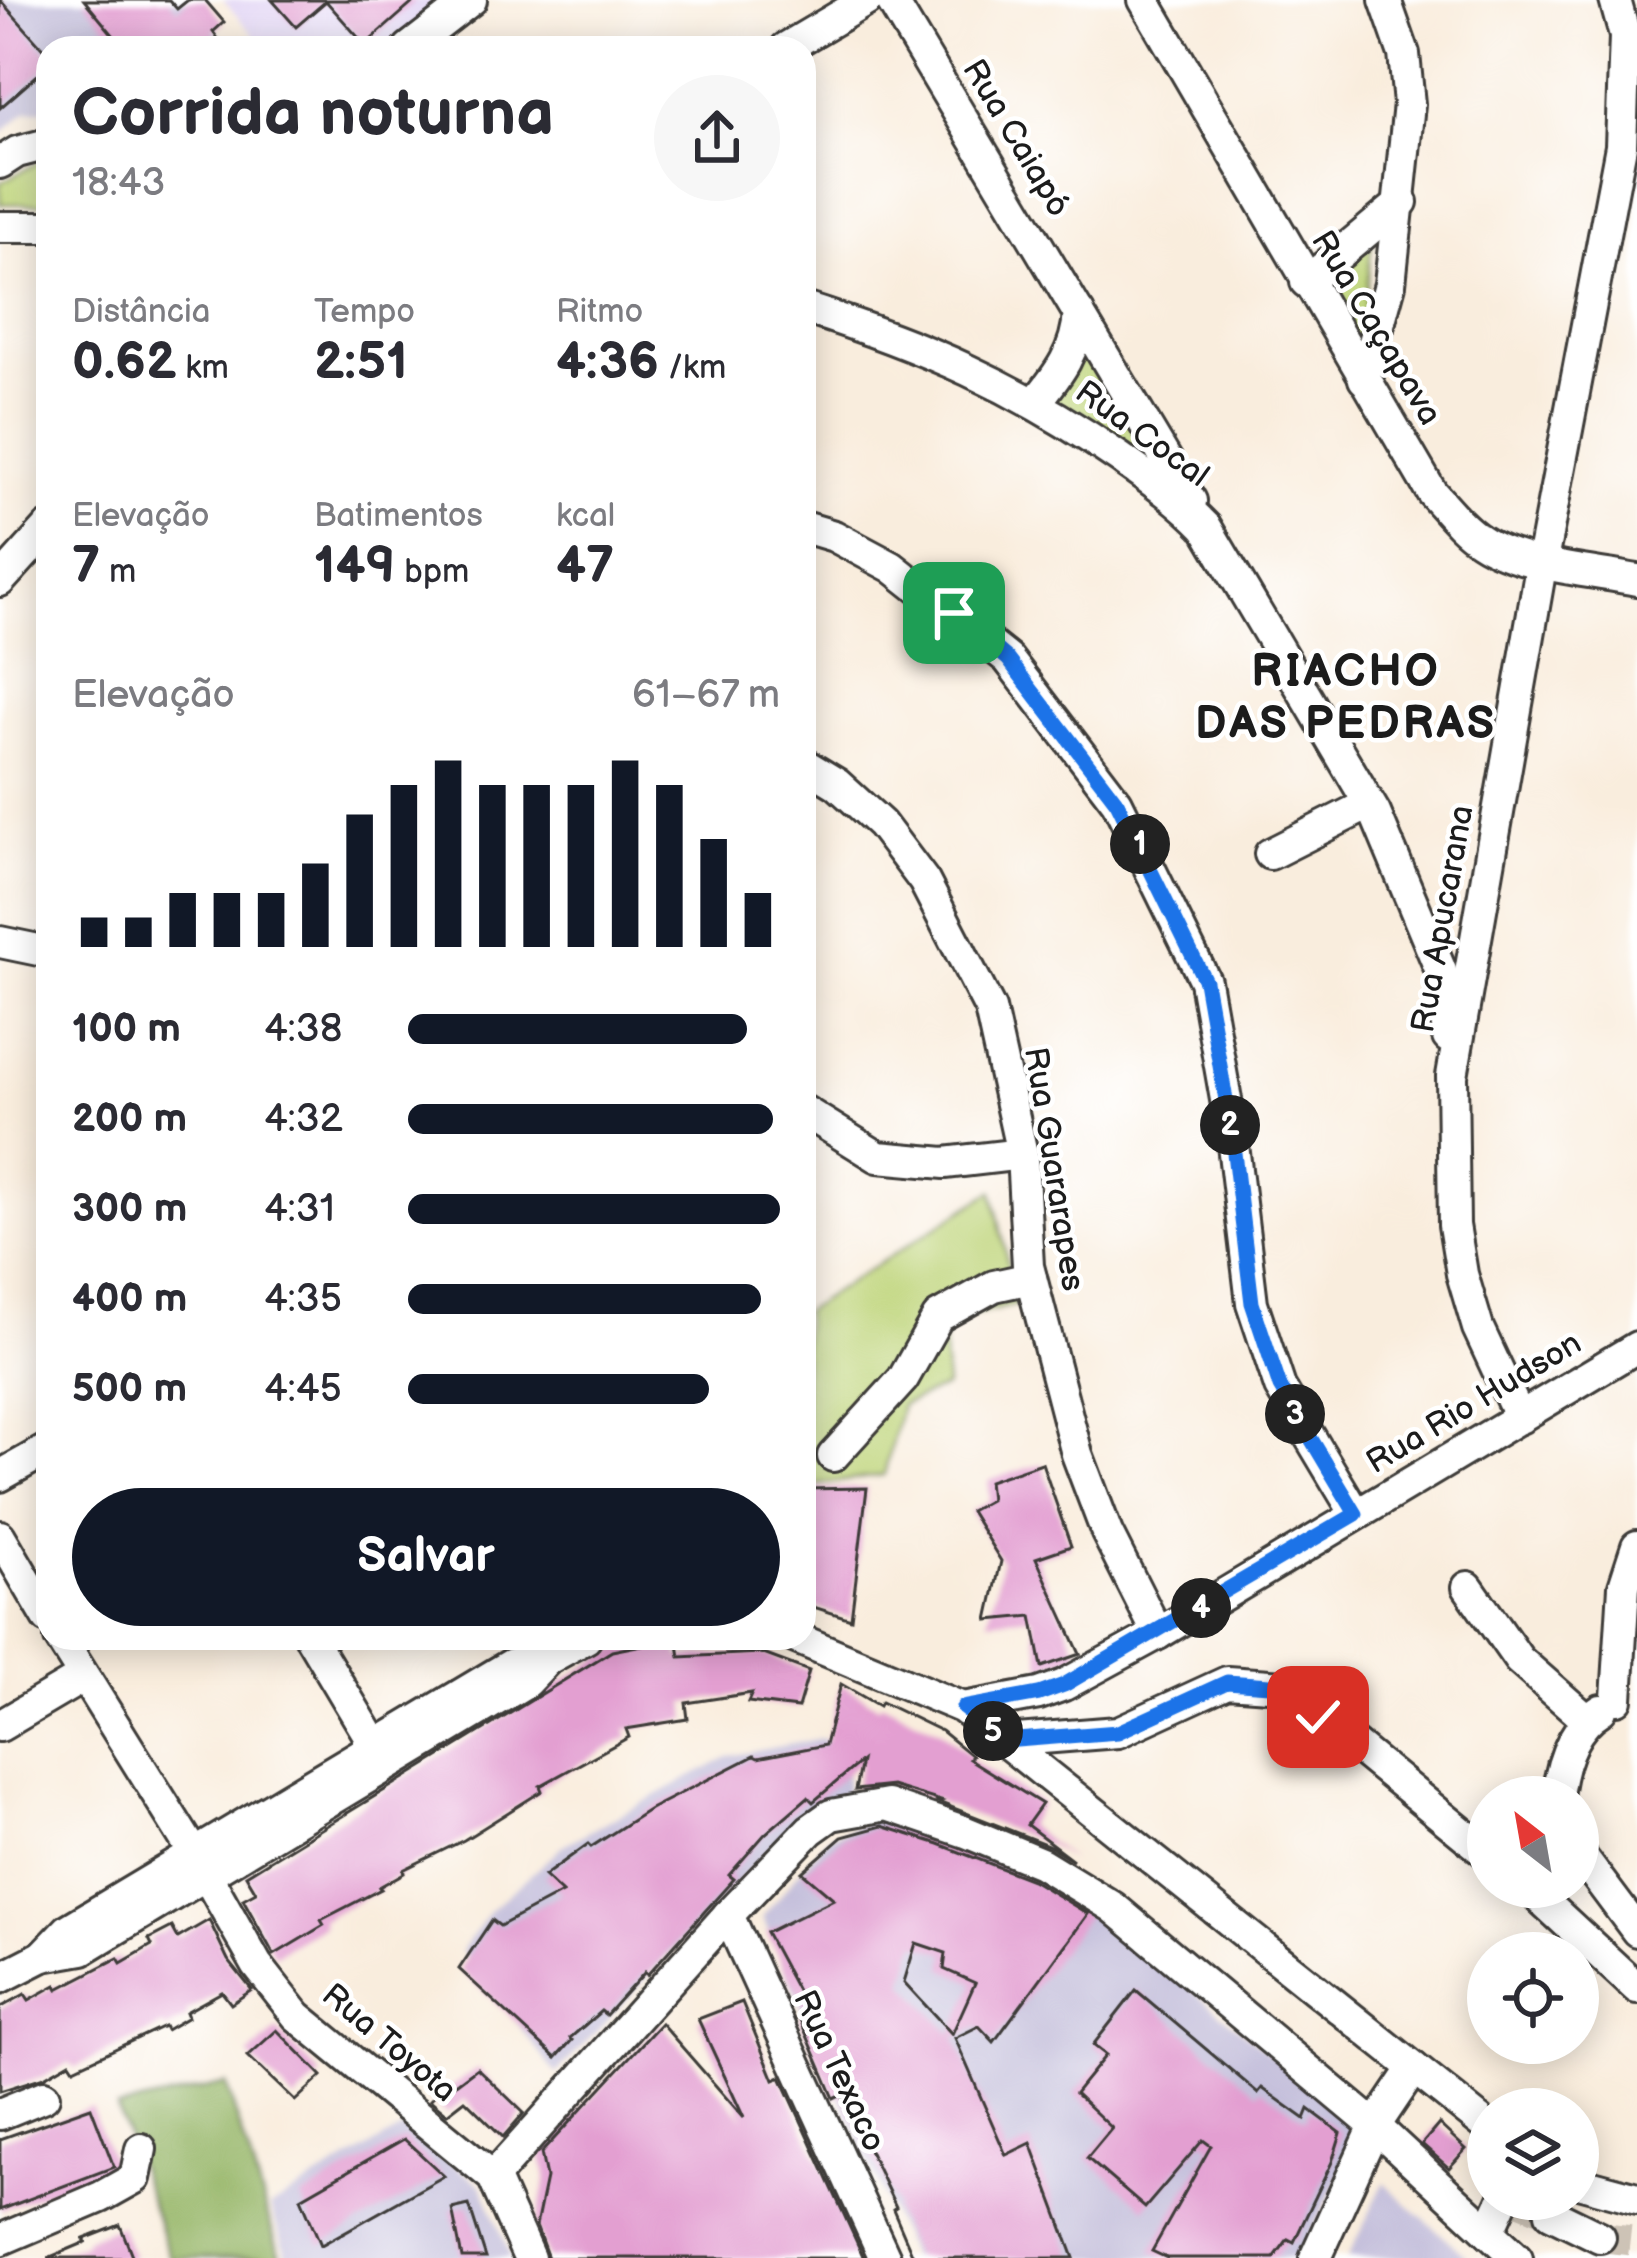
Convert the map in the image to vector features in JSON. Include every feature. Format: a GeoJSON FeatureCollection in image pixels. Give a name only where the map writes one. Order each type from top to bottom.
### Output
{"type":"FeatureCollection","features":[{"type":"Feature","properties":{"kind":"street"},"geometry":{"type":"LineString","coordinates":[[424,36],[471,0]]}},
{"type":"Feature","properties":{"kind":"street"},"geometry":{"type":"LineString","coordinates":[[806,36],[867,0]]}},
{"type":"Feature","properties":{"kind":"street","name":"Rua Caiapó"},"geometry":{"type":"LineString","coordinates":[[891,0],[1206,527]]}},
{"type":"Feature","properties":{"kind":"street","name":"Rua Caçapava"},"geometry":{"type":"LineString","coordinates":[[1144,0],[1432,493],[1466,531],[1497,549],[1637,580]]}},
{"type":"Feature","properties":{"kind":"street"},"geometry":{"type":"LineString","coordinates":[[1364,379],[1390,284],[1409,104],[1404,54],[1385,0]]}},
{"type":"Feature","properties":{"kind":"street","name":"Rua Apucarana"},"geometry":{"type":"LineString","coordinates":[[1520,1418],[1478,1328],[1462,1274],[1454,1225],[1451,1076],[1542,561],[1622,146],[1624,36],[1615,0]]}},
{"type":"Feature","properties":{"kind":"street"},"geometry":{"type":"LineString","coordinates":[[0,163],[36,147]]}},
{"type":"Feature","properties":{"kind":"street"},"geometry":{"type":"LineString","coordinates":[[1306,282],[1402,202]]}},
{"type":"Feature","properties":{"kind":"street"},"geometry":{"type":"LineString","coordinates":[[0,227],[36,226]]}},
{"type":"Feature","properties":{"kind":"street","name":"Rua Cocal"},"geometry":{"type":"LineString","coordinates":[[816,312],[906,341],[1036,402],[1182,502],[1206,527],[1369,804],[1441,971],[1451,1076]]}},
{"type":"Feature","properties":{"kind":"street"},"geometry":{"type":"LineString","coordinates":[[1036,402],[1063,369],[1078,336],[1079,313]]}},
{"type":"Feature","properties":{"kind":"street"},"geometry":{"type":"LineString","coordinates":[[816,530],[892,567],[1008,659],[1117,802],[1205,981],[1231,1128],[1252,1303],[1280,1387],[1356,1514]]}},
{"type":"Feature","properties":{"kind":"street"},"geometry":{"type":"LineString","coordinates":[[0,581],[36,540]]}},
{"type":"Feature","properties":{"kind":"street","name":"Rua Guararapes"},"geometry":{"type":"LineString","coordinates":[[816,771],[881,824],[924,881],[991,1009],[1022,1154],[1031,1278],[1077,1454],[1107,1533],[1158,1634]]}},
{"type":"Feature","properties":{"kind":"street"},"geometry":{"type":"LineString","coordinates":[[1270,854],[1369,804]]}},
{"type":"Feature","properties":{"kind":"street"},"geometry":{"type":"LineString","coordinates":[[0,942],[36,950]]}},
{"type":"Feature","properties":{"kind":"street"},"geometry":{"type":"LineString","coordinates":[[816,1118],[878,1157],[945,1163],[1022,1154]]}},
{"type":"Feature","properties":{"kind":"street"},"geometry":{"type":"LineString","coordinates":[[833,1456],[903,1379],[938,1317],[994,1286],[1031,1278]]}},
{"type":"Feature","properties":{"kind":"street","name":"Rua Rio Hudson"},"geometry":{"type":"LineString","coordinates":[[963,1708],[1064,1685],[1158,1634],[1637,1347]]}},
{"type":"Feature","properties":{"kind":"street"},"geometry":{"type":"LineString","coordinates":[[0,1476],[36,1456]]}},
{"type":"Feature","properties":{"kind":"street"},"geometry":{"type":"LineString","coordinates":[[0,1536],[36,1598]]}},
{"type":"Feature","properties":{"kind":"street"},"geometry":{"type":"LineString","coordinates":[[1561,1776],[1566,1753],[1586,1719],[1627,1693],[1624,1586],[1637,1546]]}},
{"type":"Feature","properties":{"kind":"street"},"geometry":{"type":"LineString","coordinates":[[1468,1588],[1519,1660],[1586,1719]]}},
{"type":"Feature","properties":{"kind":"street"},"geometry":{"type":"LineString","coordinates":[[816,1646],[963,1708],[1467,2110]]}},
{"type":"Feature","properties":{"kind":"street","name":"Rua Toyota"},"geometry":{"type":"LineString","coordinates":[[67,1650],[257,1965],[297,2016],[493,2177],[529,2258]]}},
{"type":"Feature","properties":{"kind":"street"},"geometry":{"type":"LineString","coordinates":[[318,1650],[381,1756]]}},
{"type":"Feature","properties":{"kind":"street"},"geometry":{"type":"LineString","coordinates":[[0,1978],[58,1954],[69,1929],[200,1865],[381,1756],[512,1664],[553,1650]]}},
{"type":"Feature","properties":{"kind":"street"},"geometry":{"type":"LineString","coordinates":[[0,1726],[83,1677]]}},
{"type":"Feature","properties":{"kind":"street"},"geometry":{"type":"LineString","coordinates":[[1004,1741],[1118,1732],[1227,1682],[1283,1686],[1467,1836]]}},
{"type":"Feature","properties":{"kind":"street"},"geometry":{"type":"LineString","coordinates":[[493,2177],[810,1830],[831,1816],[887,1805],[1041,1863],[1113,1907],[1375,2126],[1517,2258]]}},
{"type":"Feature","properties":{"kind":"street"},"geometry":{"type":"LineString","coordinates":[[1599,1880],[1637,1930]]}},
{"type":"Feature","properties":{"kind":"street"},"geometry":{"type":"LineString","coordinates":[[1551,1908],[1637,1988]]}},
{"type":"Feature","properties":{"kind":"street","name":"Rua Texaco"},"geometry":{"type":"LineString","coordinates":[[728,1915],[885,2258]]}},
{"type":"Feature","properties":{"kind":"street"},"geometry":{"type":"LineString","coordinates":[[1315,2258],[1375,2126],[1414,2068]]}},
{"type":"Feature","properties":{"kind":"street"},"geometry":{"type":"LineString","coordinates":[[0,2114],[44,2096]]}},
{"type":"Feature","properties":{"kind":"street"},"geometry":{"type":"LineString","coordinates":[[0,2240],[135,2178],[141,2149]]}},
{"type":"Feature","properties":{"kind":"street"},"geometry":{"type":"LineString","coordinates":[[1599,2188],[1637,2198]]}},
{"type":"Feature","properties":{"kind":"street"},"geometry":{"type":"LineString","coordinates":[[1489,2232],[1498,2220]]}},
{"type":"Feature","properties":{"kind":"street"},"geometry":{"type":"LineString","coordinates":[[1567,2220],[1600,2237]]}},
{"type":"Feature","properties":{"kind":"shaded area"},"geometry":{"type":"Polygon","coordinates":[[[0,0],[191,0],[222,36],[36,36],[36,110],[27,111],[0,134],[0,0]]]}},
{"type":"Feature","properties":{"kind":"shaded area"},"geometry":{"type":"Polygon","coordinates":[[[223,0],[460,0],[408,36],[254,36],[223,0]]]}},
{"type":"Feature","properties":{"kind":"shaded area"},"geometry":{"type":"Polygon","coordinates":[[[822,1738],[847,1756],[846,1792],[804,1812],[556,2074],[461,1951],[489,1911],[565,1844],[730,1756],[822,1738]]]}},
{"type":"Feature","properties":{"kind":"shaded area"},"geometry":{"type":"Polygon","coordinates":[[[901,1810],[1081,1898],[1363,2131],[1298,2258],[910,2258],[762,1917],[828,1837],[901,1810]]]}},
{"type":"Feature","properties":{"kind":"shaded area"},"geometry":{"type":"Polygon","coordinates":[[[403,2128],[482,2185],[511,2258],[288,2258],[270,2207],[403,2128]]]}},
{"type":"Feature","properties":{"kind":"shaded area"},"geometry":{"type":"Polygon","coordinates":[[[1384,2183],[1468,2258],[1347,2258],[1384,2183]]]}},
{"type":"Feature","properties":{"kind":"green space"},"geometry":{"type":"Polygon","coordinates":[[[36,164],[36,204],[0,204],[0,183],[36,164]]]}},
{"type":"Feature","properties":{"kind":"green space"},"geometry":{"type":"Polygon","coordinates":[[[1372,242],[1361,344],[1319,280],[1372,242]]]}},
{"type":"Feature","properties":{"kind":"green space"},"geometry":{"type":"Polygon","coordinates":[[[1086,337],[1174,486],[1042,401],[1086,337]]]}},
{"type":"Feature","properties":{"kind":"green space"},"geometry":{"type":"Polygon","coordinates":[[[993,1191],[1016,1305],[943,1322],[946,1387],[901,1405],[884,1475],[816,1485],[816,1303],[993,1191]]]}},
{"type":"Feature","properties":{"kind":"green space"},"geometry":{"type":"Polygon","coordinates":[[[226,2084],[281,2258],[170,2258],[117,2108],[226,2084]]]}},
{"type":"Feature","properties":{"kind":"building"},"geometry":{"type":"Polygon","coordinates":[[[0,0],[36,40],[36,76],[0,108],[0,0]]]}},
{"type":"Feature","properties":{"kind":"building"},"geometry":{"type":"Polygon","coordinates":[[[84,0],[169,0],[177,9],[188,0],[205,0],[224,22],[213,32],[216,36],[114,36],[84,0]]]}},
{"type":"Feature","properties":{"kind":"building"},"geometry":{"type":"Polygon","coordinates":[[[272,0],[416,0],[375,36],[357,36],[326,1],[296,27],[272,0]]]}},
{"type":"Feature","properties":{"kind":"building"},"geometry":{"type":"Polygon","coordinates":[[[1042,1463],[1071,1546],[1036,1558],[1080,1654],[1042,1667],[1032,1616],[988,1620],[1001,1561],[970,1511],[990,1500],[988,1481],[1042,1463]]]}},
{"type":"Feature","properties":{"kind":"building"},"geometry":{"type":"Polygon","coordinates":[[[867,1488],[851,1619],[816,1608],[816,1489],[867,1488]]]}},
{"type":"Feature","properties":{"kind":"building"},"geometry":{"type":"Polygon","coordinates":[[[679,1650],[680,1657],[761,1653],[809,1671],[798,1708],[748,1702],[752,1693],[686,1703],[688,1719],[626,1729],[629,1737],[540,1786],[542,1791],[464,1840],[403,1870],[381,1889],[321,1920],[324,1925],[274,1955],[243,1899],[256,1892],[246,1875],[612,1651],[679,1650]]]}},
{"type":"Feature","properties":{"kind":"building"},"geometry":{"type":"Polygon","coordinates":[[[841,1684],[879,1706],[881,1702],[941,1731],[972,1756],[969,1759],[1042,1804],[1027,1825],[1073,1860],[941,1801],[892,1786],[855,1790],[861,1761],[765,1834],[729,1875],[734,1879],[647,1975],[645,1972],[606,2015],[601,2011],[570,2038],[556,2058],[459,1969],[492,1920],[500,1926],[562,1893],[544,1876],[588,1844],[591,1847],[650,1809],[754,1756],[825,1745],[841,1684]]]}},
{"type":"Feature","properties":{"kind":"building"},"geometry":{"type":"Polygon","coordinates":[[[882,1826],[1032,1880],[1088,1914],[994,2042],[979,2026],[955,2038],[1006,2155],[1031,2143],[1074,2258],[914,2258],[896,2207],[842,2094],[834,2098],[799,2017],[809,2013],[766,1933],[834,1899],[802,1872],[842,1837],[882,1826]],[[916,1943],[904,1982],[952,2034],[975,1983],[944,1969],[946,1953],[916,1943]]]}},
{"type":"Feature","properties":{"kind":"building"},"geometry":{"type":"Polygon","coordinates":[[[209,1920],[228,1960],[252,1990],[231,2004],[222,1992],[186,2012],[188,2017],[166,2030],[164,2026],[74,2068],[70,2062],[44,2077],[0,2091],[0,2008],[25,1994],[29,2000],[56,1985],[58,1989],[118,1958],[121,1963],[172,1927],[178,1938],[209,1920]]]}},
{"type":"Feature","properties":{"kind":"building"},"geometry":{"type":"Polygon","coordinates":[[[1136,1990],[1258,2093],[1262,2088],[1305,2119],[1309,2109],[1341,2133],[1294,2242],[1288,2239],[1274,2258],[1167,2258],[1152,2251],[1211,2146],[1203,2140],[1145,2208],[1087,2158],[1112,2128],[1075,2093],[1106,2055],[1093,2045],[1136,1990]]]}},
{"type":"Feature","properties":{"kind":"building"},"geometry":{"type":"Polygon","coordinates":[[[742,2002],[774,2080],[781,2077],[864,2258],[548,2258],[536,2226],[546,2178],[541,2153],[661,2023],[744,2118],[698,2019],[742,2002]]]}},
{"type":"Feature","properties":{"kind":"building"},"geometry":{"type":"Polygon","coordinates":[[[277,2030],[322,2076],[295,2101],[248,2056],[277,2030]]]}},
{"type":"Feature","properties":{"kind":"building"},"geometry":{"type":"Polygon","coordinates":[[[477,2068],[524,2113],[503,2137],[465,2100],[447,2114],[430,2100],[444,2085],[449,2089],[477,2068]]]}},
{"type":"Feature","properties":{"kind":"building"},"geometry":{"type":"Polygon","coordinates":[[[91,2107],[114,2167],[0,2210],[0,2139],[91,2107]]]}},
{"type":"Feature","properties":{"kind":"building"},"geometry":{"type":"Polygon","coordinates":[[[1439,2124],[1466,2149],[1449,2168],[1422,2144],[1439,2124]]]}},
{"type":"Feature","properties":{"kind":"building"},"geometry":{"type":"Polygon","coordinates":[[[404,2139],[444,2176],[321,2245],[301,2198],[404,2139]]]}},
{"type":"Feature","properties":{"kind":"building"},"geometry":{"type":"Polygon","coordinates":[[[469,2205],[486,2258],[462,2258],[452,2209],[469,2205]]]}},
{"type":"Feature","properties":{"kind":"building"},"geometry":{"type":"Polygon","coordinates":[[[120,2225],[133,2258],[48,2258],[86,2242],[84,2239],[120,2225]]]}},
{"type":"Feature","properties":{"kind":"tunnel"},"geometry":{"type":"LineString","coordinates":[[1600,2237],[1637,2241]]}},
{"type":"Feature","properties":{"kind":"district","name":"RIACHO DAS PEDRAS"},"geometry":{"type":"Point","coordinates":[1346,698]}},
{"type":"Feature","properties":{"kind":"route"},"geometry":{"type":"LineString","coordinates":[[954,613],[1008,659],[1117,802],[1205,981],[1231,1128],[1252,1303],[1280,1387],[1356,1514],[1064,1685],[963,1708],[1004,1741],[1118,1732],[1227,1682],[1283,1686],[1318,1717]]}}]}
